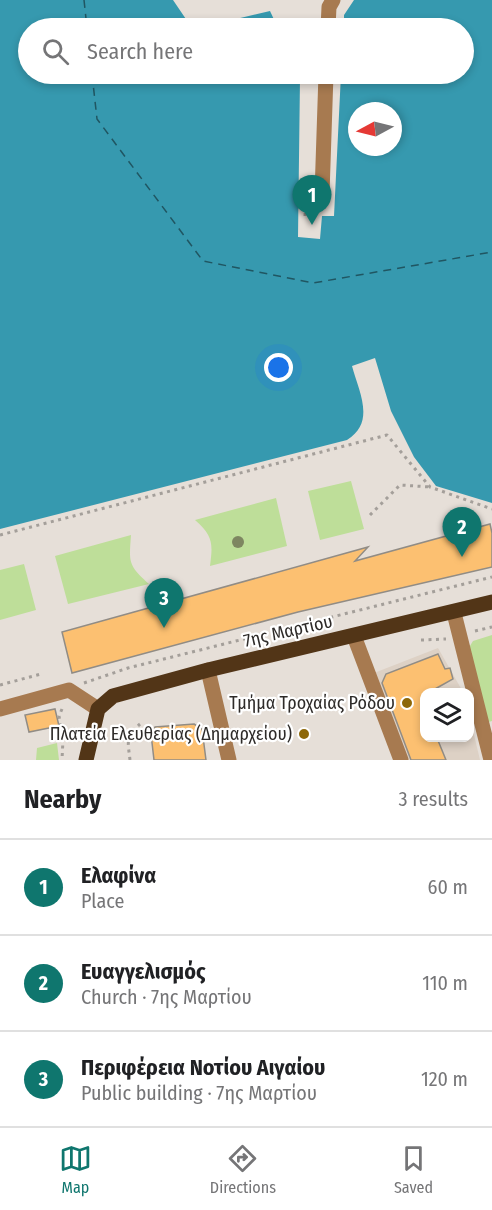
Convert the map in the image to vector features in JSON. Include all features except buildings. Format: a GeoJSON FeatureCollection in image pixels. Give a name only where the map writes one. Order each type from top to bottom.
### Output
{"type":"FeatureCollection","features":[{"type":"Feature","properties":{"kind":"main road","name":"7ης Μαρτίου"},"geometry":{"type":"LineString","coordinates":[[98,709],[113,696],[208,670],[492,602]]}},
{"type":"Feature","properties":{"kind":"main road"},"geometry":{"type":"LineString","coordinates":[[86,760],[98,709]]}},
{"type":"Feature","properties":{"kind":"street"},"geometry":{"type":"LineString","coordinates":[[328,18],[328,7],[333,0]]}},
{"type":"Feature","properties":{"kind":"street"},"geometry":{"type":"LineString","coordinates":[[322,194],[326,84]]}},
{"type":"Feature","properties":{"kind":"street"},"geometry":{"type":"LineString","coordinates":[[453,613],[461,636],[491,760]]}},
{"type":"Feature","properties":{"kind":"street"},"geometry":{"type":"LineString","coordinates":[[354,636],[401,760]]}},
{"type":"Feature","properties":{"kind":"street"},"geometry":{"type":"LineString","coordinates":[[208,670],[230,760]]}},
{"type":"Feature","properties":{"kind":"street"},"geometry":{"type":"LineString","coordinates":[[0,709],[69,690],[98,709]]}},
{"type":"Feature","properties":{"kind":"path"},"geometry":{"type":"LineString","coordinates":[[0,535],[387,435],[430,487]]}},
{"type":"Feature","properties":{"kind":"path"},"geometry":{"type":"LineString","coordinates":[[370,515],[400,485],[430,487],[492,509]]}},
{"type":"Feature","properties":{"kind":"path"},"geometry":{"type":"LineString","coordinates":[[62,760],[63,740],[59,716],[69,690],[82,683],[128,668],[492,577]]}},
{"type":"Feature","properties":{"kind":"path"},"geometry":{"type":"LineString","coordinates":[[0,685],[41,674]]}},
{"type":"Feature","properties":{"kind":"path"},"geometry":{"type":"LineString","coordinates":[[130,760],[127,740],[131,731],[140,724]]}},
{"type":"Feature","properties":{"kind":"shaded area","name":"Τμήμα Τροχαίας Ρόδου"},"geometry":{"type":"Polygon","coordinates":[[[438,648],[461,688],[420,688],[420,742],[474,742],[474,735],[480,760],[407,760],[374,673],[438,648]]]}},
{"type":"Feature","properties":{"kind":"green space"},"geometry":{"type":"Polygon","coordinates":[[[351,481],[364,529],[320,540],[308,491],[351,481]]]}},
{"type":"Feature","properties":{"kind":"green space"},"geometry":{"type":"Polygon","coordinates":[[[276,498],[287,546],[210,566],[210,540],[195,520],[276,498]]]}},
{"type":"Feature","properties":{"kind":"green space"},"geometry":{"type":"Polygon","coordinates":[[[131,535],[131,563],[149,584],[68,604],[55,556],[131,535]]]}},
{"type":"Feature","properties":{"kind":"green space"},"geometry":{"type":"Polygon","coordinates":[[[24,564],[36,610],[0,620],[0,570],[24,564]]]}},
{"type":"Feature","properties":{"kind":"green space"},"geometry":{"type":"Polygon","coordinates":[[[492,635],[492,721],[482,724],[465,654],[473,641],[492,635]]]}},
{"type":"Feature","properties":{"kind":"green space"},"geometry":{"type":"Polygon","coordinates":[[[57,743],[59,760],[36,760],[37,748],[57,743]]]}},
{"type":"Feature","properties":{"kind":"water"},"geometry":{"type":"Polygon","coordinates":[[[0,0],[173,0],[185,18],[18,18],[18,84],[300,84],[298,237],[320,239],[322,216],[334,216],[341,84],[474,84],[474,18],[344,18],[354,0],[492,0],[492,503],[436,486],[414,457],[391,411],[375,358],[352,366],[363,406],[361,424],[356,433],[347,440],[0,529],[0,0]]]}},
{"type":"Feature","properties":{"kind":"water"},"geometry":{"type":"Polygon","coordinates":[[[270,11],[273,18],[240,18],[270,11]]]}},
{"type":"Feature","properties":{"kind":"ferry route"},"geometry":{"type":"LineString","coordinates":[[84,0],[86,18]]}},
{"type":"Feature","properties":{"kind":"ferry route"},"geometry":{"type":"LineString","coordinates":[[93,84],[97,119],[203,261],[313,283],[492,252]]}},
{"type":"Feature","properties":{"kind":"place","name":"Ελαφίνα"},"geometry":{"type":"Point","coordinates":[312,225]}},
{"type":"Feature","properties":{"kind":"place","name":"Ευαγγελισμός"},"geometry":{"type":"Point","coordinates":[462,557]}},
{"type":"Feature","properties":{"kind":"place","name":"Περιφέρεια Νοτίου Αιγαίου"},"geometry":{"type":"Point","coordinates":[164,628]}},
{"type":"Feature","properties":{"kind":"place","name":"Τμήμα Τροχαίας Ρόδου"},"geometry":{"type":"Point","coordinates":[407,703]}},
{"type":"Feature","properties":{"kind":"place","name":"Πλατεία Ελευθερίας (Δημαρχείου)"},"geometry":{"type":"Point","coordinates":[304,734]}}]}
